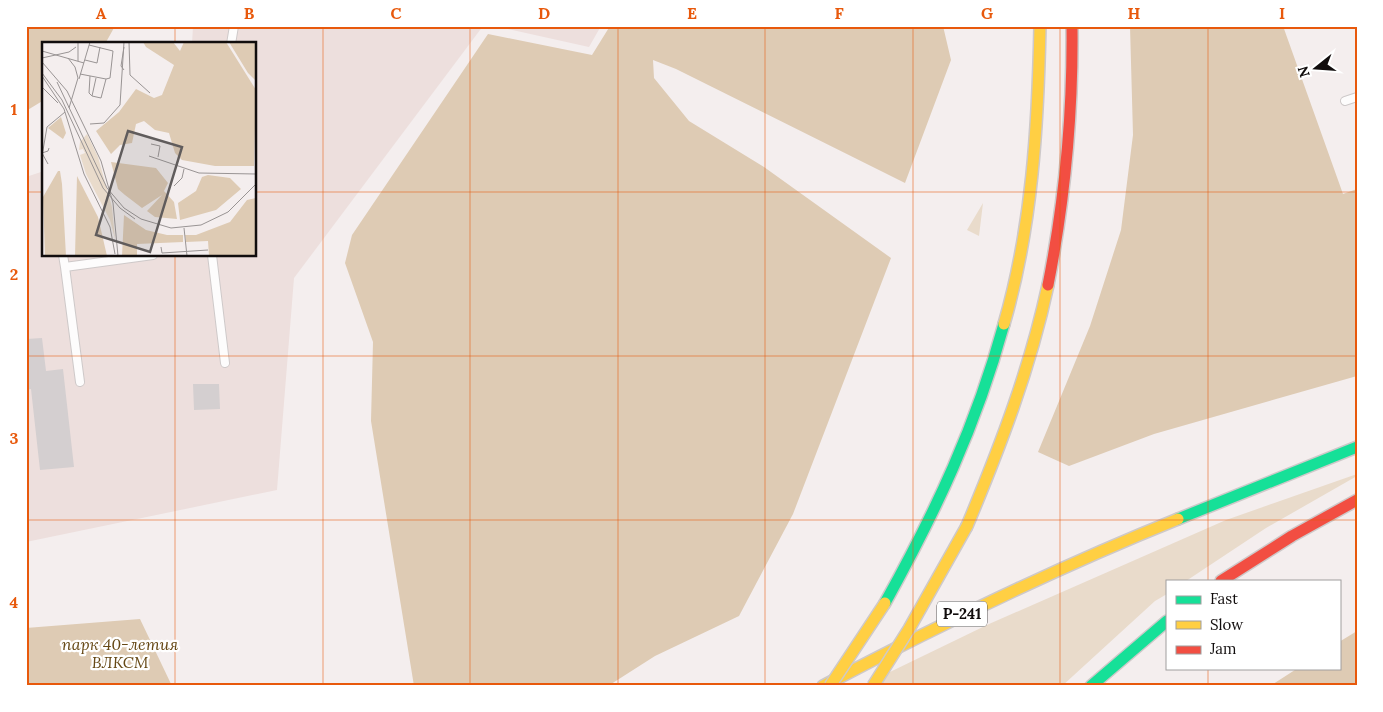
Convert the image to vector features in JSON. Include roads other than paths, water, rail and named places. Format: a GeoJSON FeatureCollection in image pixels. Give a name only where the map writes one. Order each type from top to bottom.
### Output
{"type":"FeatureCollection","features":[{"type":"Feature","properties":{"kind":"main road"},"geometry":{"type":"LineString","coordinates":[[830,686],[885,603],[949,482],[982,396],[1010,307],[1026,227],[1035,160],[1040,81],[1040,26]]}},
{"type":"Feature","properties":{"kind":"main road"},"geometry":{"type":"LineString","coordinates":[[873,686],[909,629],[966,526],[994,461],[1020,389],[1050,273],[1068,164],[1074,64],[1072,26]]}},
{"type":"Feature","properties":{"kind":"main road","name":"Р-241"},"geometry":{"type":"LineString","coordinates":[[823,686],[936,626],[1105,548],[1357,447]]}},
{"type":"Feature","properties":{"kind":"main road"},"geometry":{"type":"LineString","coordinates":[[1223,580],[1292,536],[1357,500]]}},
{"type":"Feature","properties":{"kind":"main road"},"geometry":{"type":"LineString","coordinates":[[1091,686],[1166,622]]}},
{"type":"Feature","properties":{"kind":"lane"},"geometry":{"type":"LineString","coordinates":[[231,42],[234,26]]}},
{"type":"Feature","properties":{"kind":"lane"},"geometry":{"type":"LineString","coordinates":[[1345,101],[1357,97]]}},
{"type":"Feature","properties":{"kind":"lane"},"geometry":{"type":"LineString","coordinates":[[63,256],[80,382]]}},
{"type":"Feature","properties":{"kind":"lane"},"geometry":{"type":"LineString","coordinates":[[65,267],[146,256]]}},
{"type":"Feature","properties":{"kind":"lane"},"geometry":{"type":"LineString","coordinates":[[212,256],[225,363]]}},
{"type":"Feature","properties":{"kind":"park label","name":"парк 40-летия ВЛКСМ"},"geometry":{"type":"Point","coordinates":[120,653]}}]}
